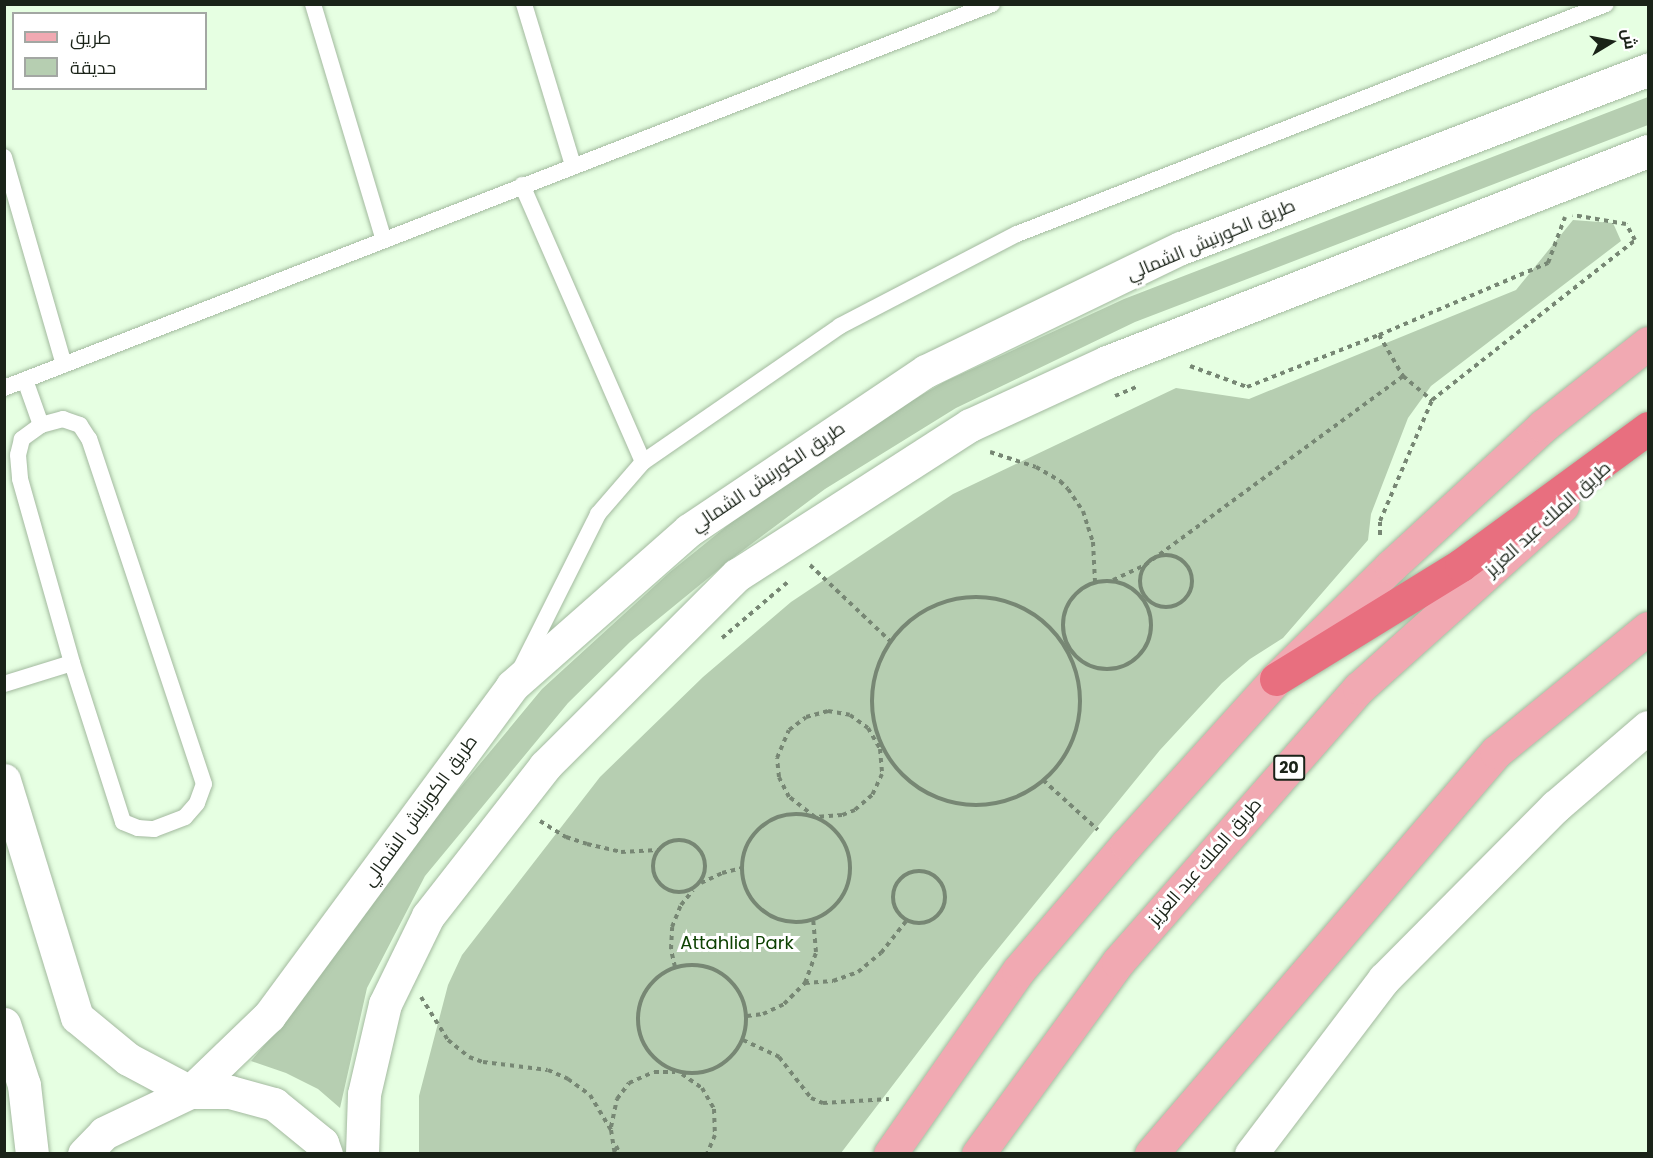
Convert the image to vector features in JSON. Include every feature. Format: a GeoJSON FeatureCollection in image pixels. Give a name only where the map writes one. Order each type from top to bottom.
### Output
{"type":"FeatureCollection","features":[{"type":"Feature","properties":{"kind":"highway"},"geometry":{"type":"LineString","coordinates":[[1276,679],[1461,565],[1648,428]]}},
{"type":"Feature","properties":{"kind":"main road","name":"طريق الكورنيش الشمالي"},"geometry":{"type":"LineString","coordinates":[[84,1154],[104,1133],[190,1092],[269,1016],[512,686],[689,530],[926,371],[1181,248],[1648,70]]}},
{"type":"Feature","properties":{"kind":"main road"},"geometry":{"type":"LineString","coordinates":[[362,1154],[364,1094],[385,1004],[428,916],[545,766],[737,575],[970,425],[1107,362],[1648,150]]}},
{"type":"Feature","properties":{"kind":"main road"},"geometry":{"type":"LineString","coordinates":[[890,1154],[1018,971],[1126,844],[1276,679],[1391,566],[1543,426],[1648,343]]}},
{"type":"Feature","properties":{"kind":"main road","name":"طريق الملك عبد العزيز"},"geometry":{"type":"LineString","coordinates":[[978,1154],[1118,962],[1359,688],[1648,428]]}},
{"type":"Feature","properties":{"kind":"main road"},"geometry":{"type":"LineString","coordinates":[[1151,1154],[1496,752],[1648,628]]}},
{"type":"Feature","properties":{"kind":"main road"},"geometry":{"type":"LineString","coordinates":[[1251,1154],[1384,979],[1556,806],[1648,727]]}},
{"type":"Feature","properties":{"kind":"main road"},"geometry":{"type":"LineString","coordinates":[[4,780],[77,1017],[128,1059],[190,1092],[230,1092],[274,1104],[322,1143],[326,1154]]}},
{"type":"Feature","properties":{"kind":"main road"},"geometry":{"type":"LineString","coordinates":[[4,1024],[24,1085],[32,1154]]}},
{"type":"Feature","properties":{"kind":"lane"},"geometry":{"type":"LineString","coordinates":[[313,4],[384,240]]}},
{"type":"Feature","properties":{"kind":"lane"},"geometry":{"type":"LineString","coordinates":[[524,4],[573,165]]}},
{"type":"Feature","properties":{"kind":"lane"},"geometry":{"type":"LineString","coordinates":[[4,388],[992,4]]}},
{"type":"Feature","properties":{"kind":"lane"},"geometry":{"type":"LineString","coordinates":[[512,686],[598,514],[643,462],[840,327],[1017,234],[1606,4]]}},
{"type":"Feature","properties":{"kind":"lane"},"geometry":{"type":"LineString","coordinates":[[4,157],[64,365]]}},
{"type":"Feature","properties":{"kind":"lane"},"geometry":{"type":"LineString","coordinates":[[522,185],[643,462]]}},
{"type":"Feature","properties":{"kind":"lane"},"geometry":{"type":"LineString","coordinates":[[25,380],[41,425]]}},
{"type":"Feature","properties":{"kind":"lane"},"geometry":{"type":"LineString","coordinates":[[63,418],[80,425],[89,439],[204,784],[197,803],[185,817],[154,829],[138,828],[123,822],[72,663],[20,479],[18,455],[22,439],[41,425],[63,418]]}},
{"type":"Feature","properties":{"kind":"lane"},"geometry":{"type":"LineString","coordinates":[[4,684],[72,663]]}},
{"type":"Feature","properties":{"kind":"path"},"geometry":{"type":"LineString","coordinates":[[1181,369],[1192,365],[1247,387],[1379,335],[1548,263],[1566,214],[1626,224],[1635,240],[1432,400],[1380,521],[1380,545]]}},
{"type":"Feature","properties":{"kind":"path"},"geometry":{"type":"LineString","coordinates":[[1379,335],[1403,376],[1432,400]]}},
{"type":"Feature","properties":{"kind":"path"},"geometry":{"type":"LineString","coordinates":[[1113,580],[1137,592],[1150,610],[1152,622],[1149,641],[1141,654],[1129,664],[1113,669],[1098,668],[1084,663],[1072,653],[1063,629],[1067,604],[1075,593],[1095,582],[1113,580],[1145,565],[1162,555],[1174,556],[1185,563],[1191,573],[1192,586],[1185,598],[1174,605],[1164,607],[1149,601],[1140,586],[1140,576],[1145,565],[1403,376]]}},
{"type":"Feature","properties":{"kind":"path"},"geometry":{"type":"LineString","coordinates":[[1103,400],[1137,387]]}},
{"type":"Feature","properties":{"kind":"path"},"geometry":{"type":"LineString","coordinates":[[981,458],[1000,448]]}},
{"type":"Feature","properties":{"kind":"path"},"geometry":{"type":"LineString","coordinates":[[990,453],[1036,467],[1060,480],[1068,489],[1083,511],[1093,542],[1095,582]]}},
{"type":"Feature","properties":{"kind":"path"},"geometry":{"type":"LineString","coordinates":[[801,572],[818,558]]}},
{"type":"Feature","properties":{"kind":"path"},"geometry":{"type":"LineString","coordinates":[[810,565],[891,642]]}},
{"type":"Feature","properties":{"kind":"path"},"geometry":{"type":"LineString","coordinates":[[714,645],[793,579]]}},
{"type":"Feature","properties":{"kind":"path"},"geometry":{"type":"LineString","coordinates":[[880,749],[872,705],[873,688],[883,655],[909,621],[936,604],[968,597],[997,599],[1012,603],[1042,620],[1067,650],[1075,671],[1080,703],[1078,720],[1066,752],[1043,780],[1019,795],[994,804],[950,802],[916,786],[880,749],[873,734],[863,722],[843,712],[815,713],[789,730],[777,758],[779,777],[789,797],[815,817],[828,824],[840,836],[846,845],[851,870],[841,900],[826,915],[813,920],[791,923],[769,916],[757,907],[748,894],[742,868],[744,851],[752,836],[762,826],[787,814],[815,817],[842,815],[866,802],[878,785],[882,774],[880,749]]}},
{"type":"Feature","properties":{"kind":"path"},"geometry":{"type":"LineString","coordinates":[[1043,780],[1099,832]]}},
{"type":"Feature","properties":{"kind":"path"},"geometry":{"type":"LineString","coordinates":[[546,811],[538,820],[566,837],[621,852],[658,850],[675,840],[692,843],[705,859],[705,872],[700,884],[689,894],[675,916],[671,949],[675,967]]}},
{"type":"Feature","properties":{"kind":"path"},"geometry":{"type":"LineString","coordinates":[[1092,840],[1106,823]]}},
{"type":"Feature","properties":{"kind":"path"},"geometry":{"type":"LineString","coordinates":[[658,850],[653,862],[654,872],[663,887],[678,893],[688,891],[722,873],[742,868]]}},
{"type":"Feature","properties":{"kind":"path"},"geometry":{"type":"LineString","coordinates":[[915,871],[932,874],[939,879],[944,890],[944,907],[928,922],[918,923],[907,920],[894,902],[898,882],[915,871]]}},
{"type":"Feature","properties":{"kind":"path"},"geometry":{"type":"LineString","coordinates":[[747,1016],[763,1014],[784,1004],[805,983],[816,952],[813,920]]}},
{"type":"Feature","properties":{"kind":"path"},"geometry":{"type":"LineString","coordinates":[[805,983],[832,981],[858,972],[881,952],[907,920]]}},
{"type":"Feature","properties":{"kind":"path"},"geometry":{"type":"LineString","coordinates":[[699,964],[724,974],[742,996],[747,1016],[737,1051],[722,1065],[704,1072],[675,1071],[654,1057],[644,1044],[639,1029],[641,1001],[648,986],[658,976],[675,967],[699,964]]}},
{"type":"Feature","properties":{"kind":"path"},"geometry":{"type":"LineString","coordinates":[[417,1006],[420,995],[448,1040],[469,1057],[490,1064],[548,1070],[568,1079],[590,1095],[611,1130],[620,1154]]}},
{"type":"Feature","properties":{"kind":"path"},"geometry":{"type":"LineString","coordinates":[[742,1039],[779,1057],[811,1098],[823,1103],[837,1104],[896,1098],[889,1107]]}},
{"type":"Feature","properties":{"kind":"path"},"geometry":{"type":"LineString","coordinates":[[611,1130],[614,1107],[629,1083],[654,1072],[677,1073],[696,1083],[712,1102],[716,1129],[707,1154]]}},
{"type":"Feature","properties":{"kind":"path"},"geometry":{"type":"LineString","coordinates":[[615,1145],[615,1154]]}},
{"type":"Feature","properties":{"kind":"green space"},"geometry":{"type":"Polygon","coordinates":[[[1648,97],[1648,125],[1135,322],[956,408],[825,489],[734,557],[630,642],[568,703],[425,876],[367,988],[340,1108],[318,1089],[286,1073],[251,1061],[299,1004],[402,858],[542,689],[670,572],[753,505],[870,425],[944,382],[1124,299],[1648,97]]]}},
{"type":"Feature","properties":{"kind":"green space","name":"Attahlia Park"},"geometry":{"type":"Polygon","coordinates":[[[1573,220],[1613,223],[1621,241],[1431,386],[1408,418],[1371,514],[1368,540],[1283,638],[1250,659],[1222,683],[1160,750],[980,971],[841,1153],[419,1153],[419,1096],[448,985],[462,955],[600,777],[703,677],[791,602],[953,494],[1176,388],[1249,399],[1516,290],[1573,220]]]}}]}
